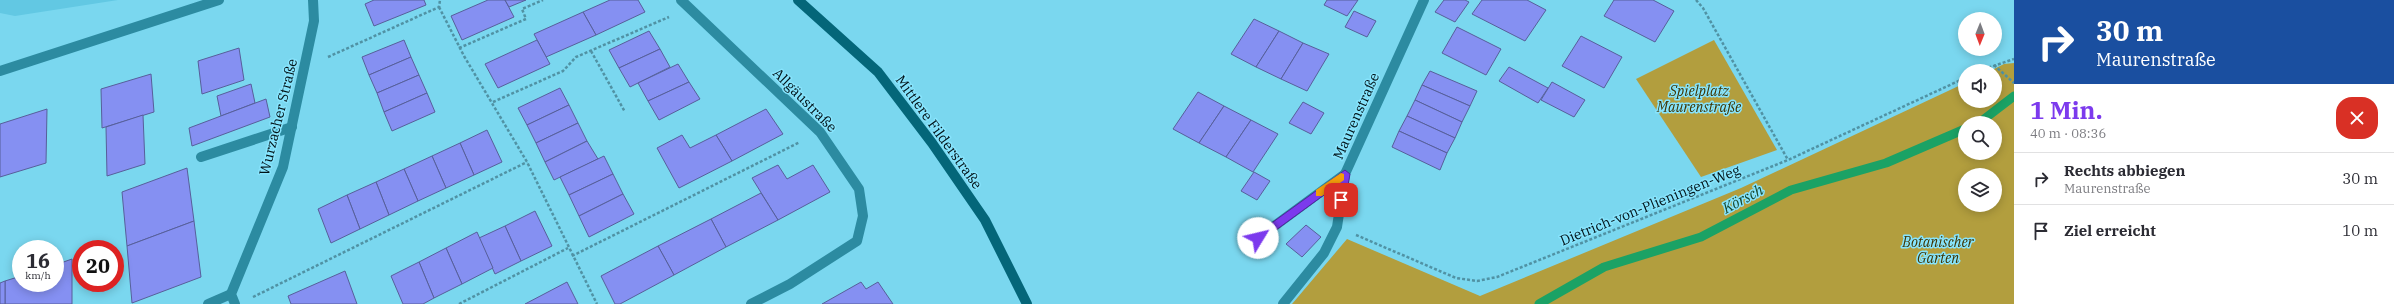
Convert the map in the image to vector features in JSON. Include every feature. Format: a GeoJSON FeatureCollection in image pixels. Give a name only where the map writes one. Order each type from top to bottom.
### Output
{"type":"FeatureCollection","features":[{"type":"Feature","properties":{"kind":"main road","name":"Mittlere Filderstraße"},"geometry":{"type":"LineString","coordinates":[[798,0],[878,72],[932,143],[985,220],[1027,304]]}},
{"type":"Feature","properties":{"kind":"street"},"geometry":{"type":"LineString","coordinates":[[0,71],[219,0]]}},
{"type":"Feature","properties":{"kind":"street","name":"Wurzacher Straße"},"geometry":{"type":"LineString","coordinates":[[233,299],[283,167],[314,21],[313,0]]}},
{"type":"Feature","properties":{"kind":"street","name":"Allgäustraße"},"geometry":{"type":"LineString","coordinates":[[681,0],[820,132],[860,188],[863,216],[857,241],[790,284],[751,304]]}},
{"type":"Feature","properties":{"kind":"street","name":"Maurenstraße"},"geometry":{"type":"LineString","coordinates":[[1283,304],[1324,253],[1338,227],[1345,174],[1424,0]]}},
{"type":"Feature","properties":{"kind":"street"},"geometry":{"type":"LineString","coordinates":[[201,158],[292,126]]}},
{"type":"Feature","properties":{"kind":"street"},"geometry":{"type":"LineString","coordinates":[[1258,238],[1345,174]]}},
{"type":"Feature","properties":{"kind":"street"},"geometry":{"type":"LineString","coordinates":[[208,304],[233,299]]}},
{"type":"Feature","properties":{"kind":"path"},"geometry":{"type":"LineString","coordinates":[[440,0],[438,7],[459,48],[493,102],[527,162],[568,248],[597,304]]}},
{"type":"Feature","properties":{"kind":"path"},"geometry":{"type":"LineString","coordinates":[[459,48],[526,19],[522,9],[543,0]]}},
{"type":"Feature","properties":{"kind":"path"},"geometry":{"type":"LineString","coordinates":[[1696,0],[1703,8],[1788,160]]}},
{"type":"Feature","properties":{"kind":"path"},"geometry":{"type":"LineString","coordinates":[[304,67],[438,7]]}},
{"type":"Feature","properties":{"kind":"path"},"geometry":{"type":"LineString","coordinates":[[493,102],[563,71],[576,57],[690,8]]}},
{"type":"Feature","properties":{"kind":"path"},"geometry":{"type":"LineString","coordinates":[[591,50],[625,112]]}},
{"type":"Feature","properties":{"kind":"path"},"geometry":{"type":"LineString","coordinates":[[1994,64],[2014,59]]}},
{"type":"Feature","properties":{"kind":"path"},"geometry":{"type":"LineString","coordinates":[[2002,72],[2014,83]]}},
{"type":"Feature","properties":{"kind":"path","name":"Dietrich-von-Plieningen-Weg"},"geometry":{"type":"LineString","coordinates":[[1338,227],[1456,278],[1477,282],[1497,277],[1788,160],[1958,81]]}},
{"type":"Feature","properties":{"kind":"path"},"geometry":{"type":"LineString","coordinates":[[572,256],[820,132]]}},
{"type":"Feature","properties":{"kind":"path"},"geometry":{"type":"LineString","coordinates":[[247,300],[527,162]]}},
{"type":"Feature","properties":{"kind":"path"},"geometry":{"type":"LineString","coordinates":[[459,304],[568,248]]}},
{"type":"Feature","properties":{"kind":"shaded area"},"geometry":{"type":"Polygon","coordinates":[[[0,0],[118,0],[15,16],[0,13],[0,0]]]}},
{"type":"Feature","properties":{"kind":"green space","name":"Spielplatz Maurenstraße"},"geometry":{"type":"Polygon","coordinates":[[[1714,40],[1777,150],[1701,177],[1636,79],[1714,40]]]}},
{"type":"Feature","properties":{"kind":"green space","name":"Botanischer Garten"},"geometry":{"type":"Polygon","coordinates":[[[2014,63],[2014,304],[1292,304],[1347,239],[1480,296],[1741,188],[1958,86],[1958,108],[2002,108],[2002,65],[2014,63]]]}},
{"type":"Feature","properties":{"kind":"building"},"geometry":{"type":"Polygon","coordinates":[[[374,0],[424,0],[426,5],[374,26],[365,4],[374,0]]]}},
{"type":"Feature","properties":{"kind":"building"},"geometry":{"type":"Polygon","coordinates":[[[488,0],[505,0],[514,17],[462,40],[451,16],[488,0]]]}},
{"type":"Feature","properties":{"kind":"building"},"geometry":{"type":"Polygon","coordinates":[[[505,0],[526,0],[509,7],[505,0]]]}},
{"type":"Feature","properties":{"kind":"building"},"geometry":{"type":"Polygon","coordinates":[[[610,0],[638,0],[645,12],[596,35],[583,12],[610,0]]]}},
{"type":"Feature","properties":{"kind":"building"},"geometry":{"type":"Polygon","coordinates":[[[1327,0],[1358,0],[1347,16],[1324,5],[1327,0]]]}},
{"type":"Feature","properties":{"kind":"building"},"geometry":{"type":"Polygon","coordinates":[[[1444,0],[1465,0],[1469,2],[1455,22],[1435,12],[1444,0]]]}},
{"type":"Feature","properties":{"kind":"building"},"geometry":{"type":"Polygon","coordinates":[[[1482,0],[1527,0],[1546,10],[1525,41],[1472,14],[1482,0]]]}},
{"type":"Feature","properties":{"kind":"building"},"geometry":{"type":"Polygon","coordinates":[[[1614,0],[1653,0],[1674,11],[1655,42],[1604,16],[1614,0]]]}},
{"type":"Feature","properties":{"kind":"building"},"geometry":{"type":"Polygon","coordinates":[[[1354,11],[1376,21],[1367,37],[1345,27],[1354,11]]]}},
{"type":"Feature","properties":{"kind":"building"},"geometry":{"type":"Polygon","coordinates":[[[583,12],[596,35],[546,57],[534,34],[583,12]]]}},
{"type":"Feature","properties":{"kind":"building"},"geometry":{"type":"Polygon","coordinates":[[[1254,19],[1279,31],[1256,67],[1231,54],[1254,19]]]}},
{"type":"Feature","properties":{"kind":"building"},"geometry":{"type":"Polygon","coordinates":[[[1457,27],[1501,49],[1486,75],[1442,53],[1457,27]]]}},
{"type":"Feature","properties":{"kind":"building"},"geometry":{"type":"Polygon","coordinates":[[[649,31],[660,49],[619,68],[609,50],[649,31]]]}},
{"type":"Feature","properties":{"kind":"building"},"geometry":{"type":"Polygon","coordinates":[[[1279,31],[1303,43],[1281,79],[1256,67],[1279,31]]]}},
{"type":"Feature","properties":{"kind":"building"},"geometry":{"type":"Polygon","coordinates":[[[1581,36],[1622,57],[1604,88],[1562,66],[1581,36]]]}},
{"type":"Feature","properties":{"kind":"building"},"geometry":{"type":"Polygon","coordinates":[[[404,40],[411,57],[369,75],[362,57],[404,40]]]}},
{"type":"Feature","properties":{"kind":"building"},"geometry":{"type":"Polygon","coordinates":[[[537,40],[550,64],[498,88],[485,64],[537,40]]]}},
{"type":"Feature","properties":{"kind":"building"},"geometry":{"type":"Polygon","coordinates":[[[1303,43],[1329,54],[1307,91],[1281,79],[1303,43]]]}},
{"type":"Feature","properties":{"kind":"building"},"geometry":{"type":"Polygon","coordinates":[[[239,48],[244,80],[202,94],[198,61],[239,48]]]}},
{"type":"Feature","properties":{"kind":"building"},"geometry":{"type":"Polygon","coordinates":[[[660,49],[670,67],[630,87],[619,68],[660,49]]]}},
{"type":"Feature","properties":{"kind":"building"},"geometry":{"type":"Polygon","coordinates":[[[411,57],[419,75],[377,93],[369,75],[411,57]]]}},
{"type":"Feature","properties":{"kind":"building"},"geometry":{"type":"Polygon","coordinates":[[[678,64],[689,82],[648,101],[638,83],[678,64]]]}},
{"type":"Feature","properties":{"kind":"building"},"geometry":{"type":"Polygon","coordinates":[[[1509,67],[1548,88],[1538,103],[1499,81],[1509,67]]]}},
{"type":"Feature","properties":{"kind":"building"},"geometry":{"type":"Polygon","coordinates":[[[1430,71],[1477,91],[1470,106],[1422,85],[1430,71]]]}},
{"type":"Feature","properties":{"kind":"building"},"geometry":{"type":"Polygon","coordinates":[[[151,74],[154,112],[102,128],[101,89],[151,74]]]}},
{"type":"Feature","properties":{"kind":"building"},"geometry":{"type":"Polygon","coordinates":[[[419,75],[427,93],[384,112],[377,93],[419,75]]]}},
{"type":"Feature","properties":{"kind":"building"},"geometry":{"type":"Polygon","coordinates":[[[689,82],[700,99],[659,120],[648,101],[689,82]]]}},
{"type":"Feature","properties":{"kind":"building"},"geometry":{"type":"Polygon","coordinates":[[[1552,82],[1585,100],[1574,117],[1541,100],[1552,82]]]}},
{"type":"Feature","properties":{"kind":"building"},"geometry":{"type":"Polygon","coordinates":[[[251,84],[255,103],[221,116],[217,96],[251,84]]]}},
{"type":"Feature","properties":{"kind":"building"},"geometry":{"type":"Polygon","coordinates":[[[1422,85],[1470,106],[1462,122],[1415,100],[1422,85]]]}},
{"type":"Feature","properties":{"kind":"building"},"geometry":{"type":"Polygon","coordinates":[[[560,88],[569,105],[527,125],[518,108],[560,88]]]}},
{"type":"Feature","properties":{"kind":"building"},"geometry":{"type":"Polygon","coordinates":[[[1198,92],[1224,106],[1199,143],[1173,129],[1198,92]]]}},
{"type":"Feature","properties":{"kind":"building"},"geometry":{"type":"Polygon","coordinates":[[[427,93],[435,112],[392,131],[384,112],[427,93]]]}},
{"type":"Feature","properties":{"kind":"building"},"geometry":{"type":"Polygon","coordinates":[[[266,99],[270,117],[192,146],[189,128],[266,99]]]}},
{"type":"Feature","properties":{"kind":"building"},"geometry":{"type":"Polygon","coordinates":[[[1415,100],[1462,122],[1455,138],[1407,116],[1415,100]]]}},
{"type":"Feature","properties":{"kind":"building"},"geometry":{"type":"Polygon","coordinates":[[[1303,102],[1324,113],[1311,134],[1289,123],[1303,102]]]}},
{"type":"Feature","properties":{"kind":"building"},"geometry":{"type":"Polygon","coordinates":[[[569,105],[578,123],[536,143],[527,125],[569,105]]]}},
{"type":"Feature","properties":{"kind":"building"},"geometry":{"type":"Polygon","coordinates":[[[1224,106],[1251,120],[1226,157],[1199,143],[1224,106]]]}},
{"type":"Feature","properties":{"kind":"building"},"geometry":{"type":"Polygon","coordinates":[[[47,109],[46,163],[0,177],[0,124],[47,109]]]}},
{"type":"Feature","properties":{"kind":"building"},"geometry":{"type":"Polygon","coordinates":[[[766,109],[783,134],[732,161],[716,135],[766,109]]]}},
{"type":"Feature","properties":{"kind":"building"},"geometry":{"type":"Polygon","coordinates":[[[143,115],[145,164],[107,176],[106,127],[143,115]]]}},
{"type":"Feature","properties":{"kind":"building"},"geometry":{"type":"Polygon","coordinates":[[[1407,116],[1455,138],[1447,153],[1399,131],[1407,116]]]}},
{"type":"Feature","properties":{"kind":"building"},"geometry":{"type":"Polygon","coordinates":[[[1251,120],[1278,134],[1253,172],[1226,157],[1251,120]]]}},
{"type":"Feature","properties":{"kind":"building"},"geometry":{"type":"Polygon","coordinates":[[[578,123],[587,141],[545,162],[536,143],[578,123]]]}},
{"type":"Feature","properties":{"kind":"building"},"geometry":{"type":"Polygon","coordinates":[[[487,130],[502,162],[474,175],[460,143],[487,130]]]}},
{"type":"Feature","properties":{"kind":"building"},"geometry":{"type":"Polygon","coordinates":[[[1399,131],[1447,153],[1440,170],[1392,147],[1399,131]]]}},
{"type":"Feature","properties":{"kind":"building"},"geometry":{"type":"Polygon","coordinates":[[[682,135],[690,148],[716,135],[732,161],[679,188],[657,148],[682,135]]]}},
{"type":"Feature","properties":{"kind":"building"},"geometry":{"type":"Polygon","coordinates":[[[587,141],[598,159],[554,180],[545,162],[587,141]]]}},
{"type":"Feature","properties":{"kind":"building"},"geometry":{"type":"Polygon","coordinates":[[[460,143],[474,175],[446,188],[432,156],[460,143]]]}},
{"type":"Feature","properties":{"kind":"building"},"geometry":{"type":"Polygon","coordinates":[[[432,156],[446,188],[418,201],[404,169],[432,156]]]}},
{"type":"Feature","properties":{"kind":"building"},"geometry":{"type":"Polygon","coordinates":[[[604,156],[613,174],[569,195],[560,177],[604,156]]]}},
{"type":"Feature","properties":{"kind":"building"},"geometry":{"type":"Polygon","coordinates":[[[778,165],[787,179],[813,165],[830,192],[778,220],[752,178],[778,165]]]}},
{"type":"Feature","properties":{"kind":"building"},"geometry":{"type":"Polygon","coordinates":[[[187,168],[194,221],[127,246],[122,192],[187,168]]]}},
{"type":"Feature","properties":{"kind":"building"},"geometry":{"type":"Polygon","coordinates":[[[404,169],[418,201],[389,215],[376,182],[404,169]]]}},
{"type":"Feature","properties":{"kind":"building"},"geometry":{"type":"Polygon","coordinates":[[[1254,172],[1270,181],[1257,200],[1241,191],[1254,172]]]}},
{"type":"Feature","properties":{"kind":"building"},"geometry":{"type":"Polygon","coordinates":[[[613,174],[623,194],[579,216],[569,195],[613,174]]]}},
{"type":"Feature","properties":{"kind":"building"},"geometry":{"type":"Polygon","coordinates":[[[376,182],[389,215],[360,229],[347,195],[376,182]]]}},
{"type":"Feature","properties":{"kind":"building"},"geometry":{"type":"Polygon","coordinates":[[[761,193],[778,220],[726,247],[711,219],[761,193]]]}},
{"type":"Feature","properties":{"kind":"building"},"geometry":{"type":"Polygon","coordinates":[[[623,194],[634,214],[589,237],[579,216],[623,194]]]}},
{"type":"Feature","properties":{"kind":"building"},"geometry":{"type":"Polygon","coordinates":[[[347,195],[360,229],[331,243],[318,209],[347,195]]]}},
{"type":"Feature","properties":{"kind":"building"},"geometry":{"type":"Polygon","coordinates":[[[535,211],[552,246],[521,261],[505,226],[535,211]]]}},
{"type":"Feature","properties":{"kind":"building"},"geometry":{"type":"Polygon","coordinates":[[[711,219],[726,247],[674,275],[658,246],[711,219]]]}},
{"type":"Feature","properties":{"kind":"building"},"geometry":{"type":"Polygon","coordinates":[[[194,221],[201,277],[132,303],[127,246],[194,221]]]}},
{"type":"Feature","properties":{"kind":"building"},"geometry":{"type":"Polygon","coordinates":[[[1306,225],[1321,237],[1302,257],[1286,244],[1306,225]]]}},
{"type":"Feature","properties":{"kind":"building"},"geometry":{"type":"Polygon","coordinates":[[[505,226],[521,261],[495,274],[479,238],[505,226]]]}},
{"type":"Feature","properties":{"kind":"building"},"geometry":{"type":"Polygon","coordinates":[[[477,232],[493,268],[462,284],[446,248],[477,232]]]}},
{"type":"Feature","properties":{"kind":"building"},"geometry":{"type":"Polygon","coordinates":[[[658,246],[674,275],[620,304],[615,304],[601,276],[658,246]]]}},
{"type":"Feature","properties":{"kind":"building"},"geometry":{"type":"Polygon","coordinates":[[[446,248],[462,284],[434,298],[419,262],[446,248]]]}},
{"type":"Feature","properties":{"kind":"building"},"geometry":{"type":"Polygon","coordinates":[[[72,259],[72,304],[5,304],[5,281],[12,279],[12,292],[64,292],[64,262],[72,259]]]}},
{"type":"Feature","properties":{"kind":"building"},"geometry":{"type":"Polygon","coordinates":[[[419,262],[434,298],[423,304],[403,304],[391,276],[419,262]]]}},
{"type":"Feature","properties":{"kind":"building"},"geometry":{"type":"Polygon","coordinates":[[[345,271],[357,304],[291,304],[288,296],[345,271]]]}},
{"type":"Feature","properties":{"kind":"building"},"geometry":{"type":"Polygon","coordinates":[[[5,281],[5,304],[0,304],[0,283],[5,281]]]}},
{"type":"Feature","properties":{"kind":"building"},"geometry":{"type":"Polygon","coordinates":[[[567,282],[578,304],[525,304],[567,282]]]}},
{"type":"Feature","properties":{"kind":"building"},"geometry":{"type":"Polygon","coordinates":[[[861,282],[866,289],[878,282],[893,304],[822,304],[861,282]]]}},
{"type":"Feature","properties":{"kind":"waterway","name":"Körsch"},"geometry":{"type":"LineString","coordinates":[[1988,116],[2014,96]]}},
{"type":"Feature","properties":{"kind":"waterway","name":"Körsch"},"geometry":{"type":"LineString","coordinates":[[1539,304],[1604,267],[1701,237],[1791,190],[1886,163],[1958,132]]}},
{"type":"Feature","properties":{"kind":"slow traffic"},"geometry":{"type":"LineString","coordinates":[[1319,193],[1341,177]]}},
{"type":"Feature","properties":{"kind":"route"},"geometry":{"type":"LineString","coordinates":[[1258,238],[1345,174],[1341,200]]}}]}
